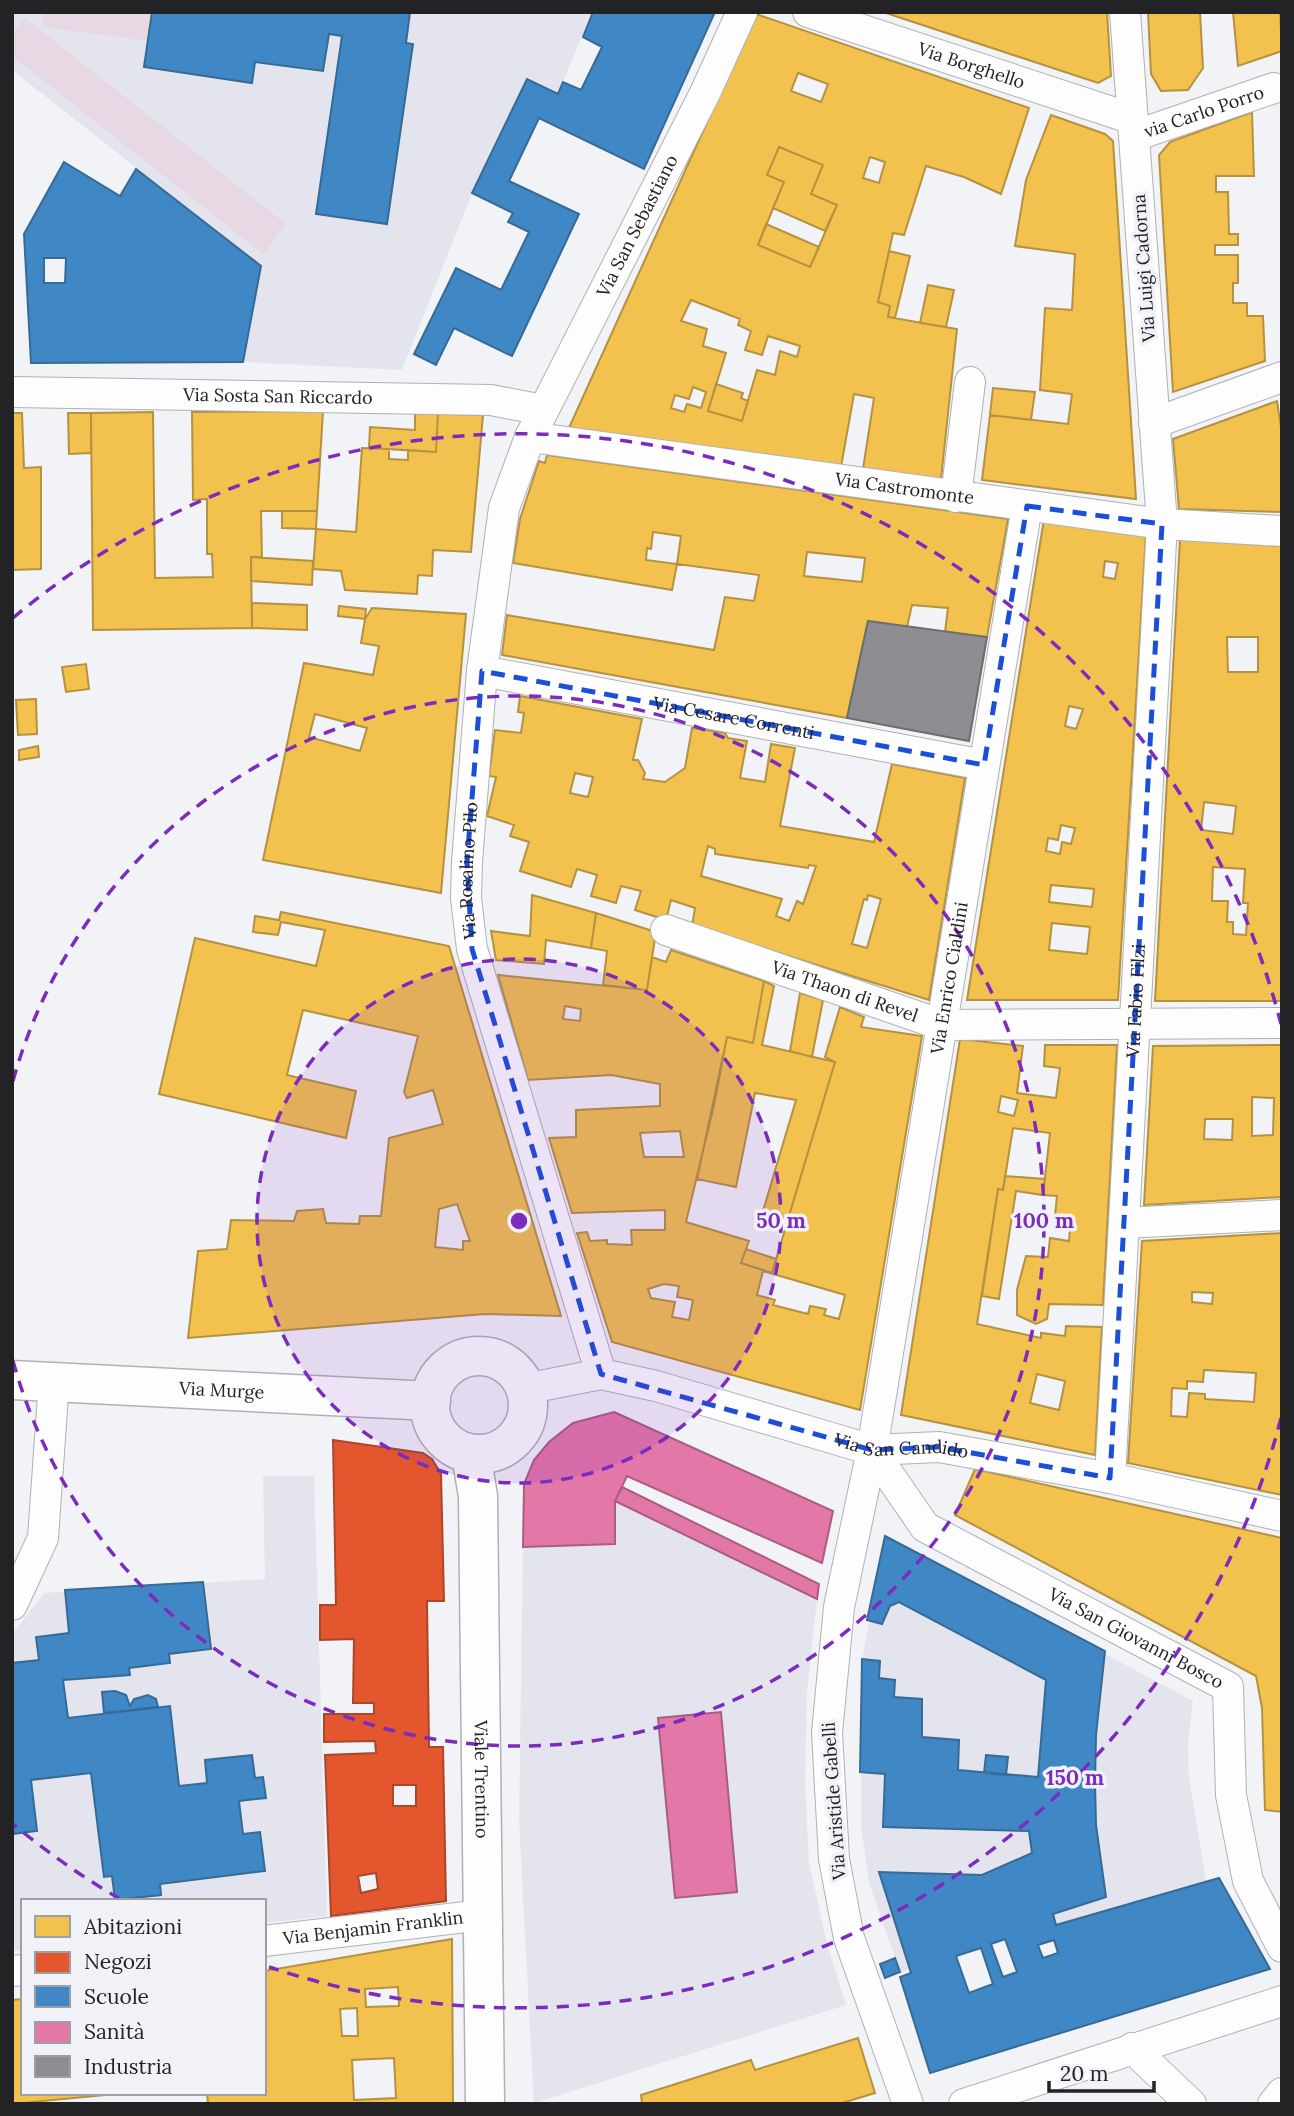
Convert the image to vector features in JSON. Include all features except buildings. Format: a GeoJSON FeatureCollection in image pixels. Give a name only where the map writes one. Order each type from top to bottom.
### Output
{"type":"FeatureCollection","features":[{"type":"Feature","properties":{"kind":"street","name":"Via San Sebastiano"},"geometry":{"type":"LineString","coordinates":[[530,437],[705,93],[742,12]]}},
{"type":"Feature","properties":{"kind":"street","name":"Via Borghello"},"geometry":{"type":"LineString","coordinates":[[808,12],[1134,127]]}},
{"type":"Feature","properties":{"kind":"street","name":"Via Luigi Cadorna"},"geometry":{"type":"LineString","coordinates":[[1125,12],[1162,524]]}},
{"type":"Feature","properties":{"kind":"street","name":"via Carlo Porro"},"geometry":{"type":"LineString","coordinates":[[1134,127],[1274,88]]}},
{"type":"Feature","properties":{"kind":"street"},"geometry":{"type":"LineString","coordinates":[[1154,423],[1282,377]]}},
{"type":"Feature","properties":{"kind":"street"},"geometry":{"type":"LineString","coordinates":[[957,497],[970,382]]}},
{"type":"Feature","properties":{"kind":"street","name":"Via Sosta San Riccardo"},"geometry":{"type":"LineString","coordinates":[[12,392],[491,400],[543,410]]}},
{"type":"Feature","properties":{"kind":"street","name":"Via Castromonte"},"geometry":{"type":"LineString","coordinates":[[530,437],[1162,524],[1282,531]]}},
{"type":"Feature","properties":{"kind":"street","name":"Via Rosalino Pilo"},"geometry":{"type":"LineString","coordinates":[[530,437],[504,508],[482,671],[466,898],[472,949],[601,1374]]}},
{"type":"Feature","properties":{"kind":"street","name":"Via Enrico Cialdini"},"geometry":{"type":"LineString","coordinates":[[872,1450],[1027,506]]}},
{"type":"Feature","properties":{"kind":"street","name":"Via Fabio Filzi"},"geometry":{"type":"LineString","coordinates":[[1110,1478],[1162,524]]}},
{"type":"Feature","properties":{"kind":"street","name":"Via Cesare Correnti"},"geometry":{"type":"LineString","coordinates":[[482,671],[984,765]]}},
{"type":"Feature","properties":{"kind":"street","name":"Via Thaon di Revel"},"geometry":{"type":"LineString","coordinates":[[666,930],[942,1025],[1282,1023]]}},
{"type":"Feature","properties":{"kind":"street"},"geometry":{"type":"LineString","coordinates":[[1124,1223],[1282,1215]]}},
{"type":"Feature","properties":{"kind":"street"},"geometry":{"type":"LineString","coordinates":[[473,1356],[490,1357],[505,1363],[517,1374],[526,1389],[529,1405],[525,1422],[517,1437],[504,1448],[488,1454],[471,1454],[457,1449],[441,1435],[432,1415],[431,1401],[435,1385],[444,1371],[458,1361],[473,1356]]}},
{"type":"Feature","properties":{"kind":"street","name":"Via San Candido"},"geometry":{"type":"LineString","coordinates":[[526,1389],[601,1374],[656,1386],[872,1450],[939,1447],[1110,1478],[1282,1516]]}},
{"type":"Feature","properties":{"kind":"street"},"geometry":{"type":"LineString","coordinates":[[12,1605],[43,1538],[35,1380]]}},
{"type":"Feature","properties":{"kind":"street","name":"Via Murge"},"geometry":{"type":"LineString","coordinates":[[35,1380],[431,1401]]}},
{"type":"Feature","properties":{"kind":"street","name":"Via San Giovanni Bosco"},"geometry":{"type":"LineString","coordinates":[[872,1450],[925,1527],[1228,1687],[1231,1796],[1243,1857],[1248,1881],[1282,1947]]}},
{"type":"Feature","properties":{"kind":"street","name":"Via Aristide Gabelli"},"geometry":{"type":"LineString","coordinates":[[872,1450],[839,1607],[827,1733],[834,1859],[849,1938],[908,2104]]}},
{"type":"Feature","properties":{"kind":"street","name":"Viale Trentino"},"geometry":{"type":"LineString","coordinates":[[471,1454],[478,1496],[485,2104]]}},
{"type":"Feature","properties":{"kind":"street","name":"Via Benjamin Franklin"},"geometry":{"type":"LineString","coordinates":[[266,1941],[482,1915]]}},
{"type":"Feature","properties":{"kind":"street"},"geometry":{"type":"LineString","coordinates":[[964,2104],[1282,2001]]}},
{"type":"Feature","properties":{"kind":"street"},"geometry":{"type":"LineString","coordinates":[[1132,2048],[1191,2104]]}},
{"type":"Feature","properties":{"kind":"street"},"geometry":{"type":"LineString","coordinates":[[1273,2104],[1282,2093]]}},
{"type":"Feature","properties":{"kind":"highlighted area"},"geometry":{"type":"Polygon","coordinates":[[[1027,506],[1162,524],[1110,1478],[939,1447],[872,1450],[601,1374],[472,949],[467,862],[482,671],[984,765],[1027,506]]]}},
{"type":"Feature","properties":{"kind":"shaded area"},"geometry":{"type":"Polygon","coordinates":[[[12,12],[592,12],[558,94],[527,80],[472,193],[402,370],[243,362],[261,266],[12,70],[12,12]]]}},
{"type":"Feature","properties":{"kind":"shaded area"},"geometry":{"type":"Polygon","coordinates":[[[44,12],[151,12],[147,41],[42,27],[44,12]]]}},
{"type":"Feature","properties":{"kind":"shaded area"},"geometry":{"type":"Polygon","coordinates":[[[25,18],[286,224],[263,254],[12,56],[12,34],[25,18]]]}},
{"type":"Feature","properties":{"kind":"shaded area"},"geometry":{"type":"Polygon","coordinates":[[[263,1476],[314,1476],[327,1916],[266,1923],[266,1899],[21,1899],[21,1950],[12,1951],[12,1634],[44,1593],[265,1579],[263,1476]]]}},
{"type":"Feature","properties":{"kind":"shaded area"},"geometry":{"type":"Polygon","coordinates":[[[615,1501],[817,1599],[807,1692],[805,1784],[809,1864],[828,1947],[846,2005],[534,2103],[519,1820],[523,1547],[614,1544],[615,1501]]]}},
{"type":"Feature","properties":{"kind":"shaded area"},"geometry":{"type":"Polygon","coordinates":[[[885,1536],[1193,1701],[1188,1744],[1189,1776],[1206,1882],[900,1972],[869,1883],[861,1825],[862,1659],[885,1536]]]}}]}
